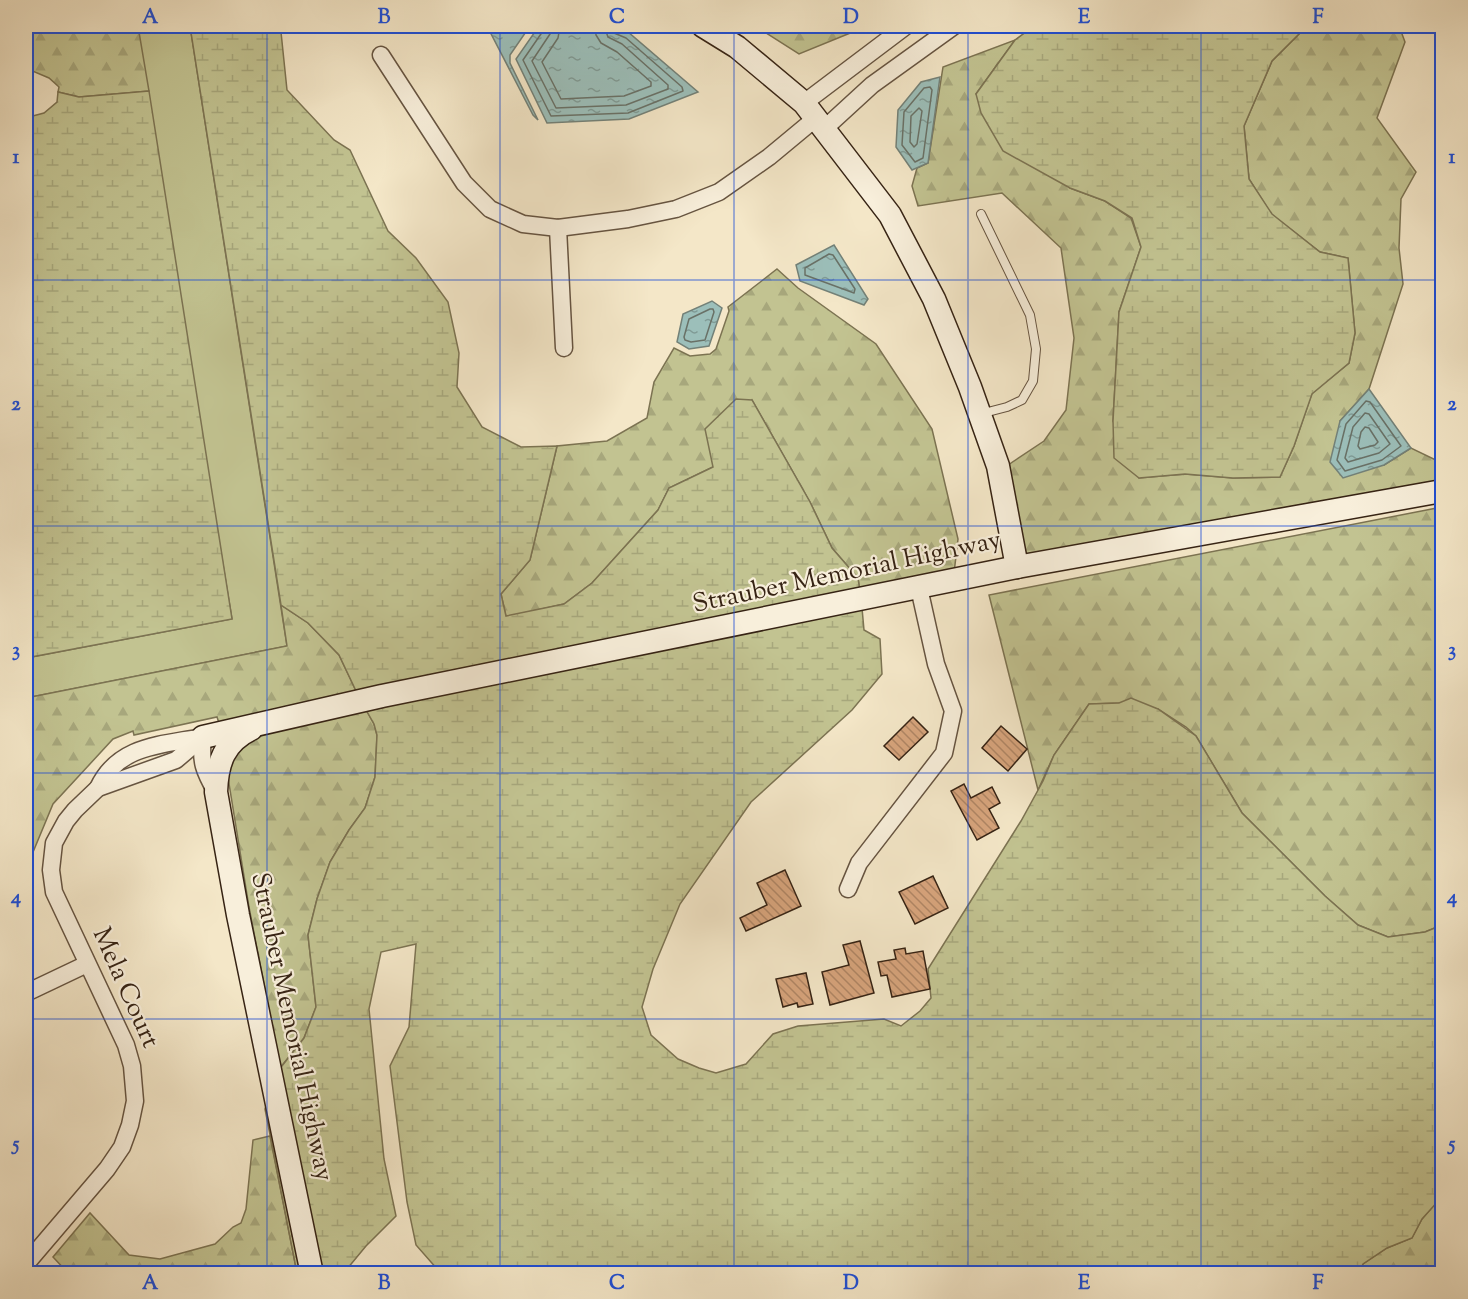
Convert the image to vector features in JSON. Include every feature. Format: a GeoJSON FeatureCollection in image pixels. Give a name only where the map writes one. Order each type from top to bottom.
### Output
{"type":"FeatureCollection","features":[{"type":"Feature","properties":{"kind":"street"},"geometry":{"type":"LineString","coordinates":[[703,26],[737,47],[815,117],[890,215],[934,299],[980,414],[998,466],[1017,567]]}},
{"type":"Feature","properties":{"kind":"street"},"geometry":{"type":"LineString","coordinates":[[381,55],[464,183],[490,209],[523,224],[558,228],[628,219],[676,209],[719,192],[769,158],[815,117],[906,26]]}},
{"type":"Feature","properties":{"kind":"street"},"geometry":{"type":"LineString","coordinates":[[815,117],[872,85],[954,26]]}},
{"type":"Feature","properties":{"kind":"street"},"geometry":{"type":"LineString","coordinates":[[558,228],[564,348]]}},
{"type":"Feature","properties":{"kind":"street","name":"Strauber Memorial Highway"},"geometry":{"type":"LineString","coordinates":[[216,792],[203,768],[201,749],[203,737],[264,722],[394,693],[1017,567],[1443,491]]}},
{"type":"Feature","properties":{"kind":"street"},"geometry":{"type":"LineString","coordinates":[[848,890],[859,863],[944,753],[952,711],[936,664],[919,588]]}},
{"type":"Feature","properties":{"kind":"street","name":"Strauber Memorial Highway"},"geometry":{"type":"LineString","coordinates":[[264,722],[242,733],[228,746],[219,764],[216,792],[238,915],[312,1274]]}},
{"type":"Feature","properties":{"kind":"street","name":"Mela Court"},"geometry":{"type":"LineString","coordinates":[[26,1264],[115,1159],[126,1136],[135,1101],[134,1078],[129,1056],[54,892],[51,881],[51,857],[54,843],[66,821],[98,788],[110,771],[133,753],[150,747],[203,737]]}},
{"type":"Feature","properties":{"kind":"street","name":"Mela Court"},"geometry":{"type":"LineString","coordinates":[[98,788],[176,760],[203,737]]}},
{"type":"Feature","properties":{"kind":"street"},"geometry":{"type":"LineString","coordinates":[[176,760],[203,768]]}},
{"type":"Feature","properties":{"kind":"street"},"geometry":{"type":"LineString","coordinates":[[26,993],[87,964]]}},
{"type":"Feature","properties":{"kind":"lane"},"geometry":{"type":"LineString","coordinates":[[980,414],[1007,407],[1022,400],[1033,381],[1036,349],[1030,315],[981,214]]}},
{"type":"Feature","properties":{"kind":"lane"},"geometry":{"type":"LineString","coordinates":[[133,753],[141,773]]}},
{"type":"Feature","properties":{"kind":"green space"},"geometry":{"type":"Polygon","coordinates":[[[26,26],[138,26],[149,91],[79,97],[58,92],[59,87],[49,78],[30,70],[26,62],[26,26]]]}},
{"type":"Feature","properties":{"kind":"green space"},"geometry":{"type":"Polygon","coordinates":[[[134,26],[190,26],[287,646],[26,698],[26,658],[232,619],[134,26]]]}},
{"type":"Feature","properties":{"kind":"green space"},"geometry":{"type":"Polygon","coordinates":[[[190,26],[286,26],[281,32],[287,90],[334,140],[350,150],[388,231],[416,258],[448,302],[459,353],[457,387],[482,427],[521,447],[557,446],[530,560],[501,594],[506,616],[564,604],[592,583],[658,510],[669,488],[713,467],[705,429],[736,399],[752,400],[810,502],[832,548],[858,578],[860,592],[357,693],[339,655],[308,623],[281,605],[190,26]]]}},
{"type":"Feature","properties":{"kind":"green space"},"geometry":{"type":"Polygon","coordinates":[[[755,26],[863,26],[799,54],[755,26]]]}},
{"type":"Feature","properties":{"kind":"green space"},"geometry":{"type":"Polygon","coordinates":[[[1034,26],[1307,26],[1272,61],[1244,126],[1249,179],[1272,214],[1320,252],[1348,258],[1355,333],[1349,363],[1312,394],[1294,446],[1280,477],[1233,478],[1185,474],[1139,478],[1114,458],[1113,421],[1119,312],[1141,247],[1132,218],[1105,201],[1070,188],[1003,151],[981,113],[976,94],[1015,40],[1034,26]]]}},
{"type":"Feature","properties":{"kind":"green space"},"geometry":{"type":"Polygon","coordinates":[[[1307,26],[1399,26],[1405,42],[1377,118],[1416,172],[1401,199],[1399,248],[1403,284],[1369,389],[1340,421],[1384,465],[1411,448],[1442,463],[1442,483],[1023,558],[1005,467],[1044,441],[1066,410],[1074,338],[1061,248],[1002,193],[918,206],[912,186],[917,168],[928,163],[943,67],[1015,40],[976,94],[1070,188],[1105,201],[1131,218],[1141,247],[1119,312],[1113,421],[1139,478],[1185,474],[1233,478],[1280,477],[1294,446],[1312,393],[1349,363],[1355,333],[1348,258],[1320,252],[1271,214],[1249,179],[1244,126],[1272,61],[1307,26]]]}},
{"type":"Feature","properties":{"kind":"green space"},"geometry":{"type":"Polygon","coordinates":[[[149,91],[232,619],[26,658],[26,116],[44,113],[57,102],[58,92],[79,97],[149,91]]]}},
{"type":"Feature","properties":{"kind":"green space"},"geometry":{"type":"Polygon","coordinates":[[[777,269],[798,288],[876,344],[932,429],[958,539],[954,573],[860,592],[858,578],[832,548],[810,502],[752,400],[713,467],[669,488],[658,510],[592,583],[564,604],[506,617],[501,594],[530,560],[557,446],[607,441],[647,418],[654,382],[674,348],[690,356],[710,354],[716,349],[729,311],[728,307],[777,269]]]}},
{"type":"Feature","properties":{"kind":"green space"},"geometry":{"type":"Polygon","coordinates":[[[1442,507],[1442,925],[1425,932],[1388,937],[1358,925],[1325,896],[1242,813],[1196,736],[1158,709],[1119,703],[1089,704],[1054,755],[1038,790],[989,595],[1442,507]]]}},
{"type":"Feature","properties":{"kind":"green space"},"geometry":{"type":"Polygon","coordinates":[[[281,605],[308,623],[339,655],[357,693],[219,723],[217,717],[134,735],[133,731],[113,739],[53,804],[26,869],[26,698],[287,646],[281,605]]]}},
{"type":"Feature","properties":{"kind":"green space"},"geometry":{"type":"Polygon","coordinates":[[[862,608],[864,630],[880,639],[882,674],[852,710],[751,802],[680,904],[653,969],[642,1007],[651,1035],[678,1059],[716,1073],[746,1064],[773,1034],[798,1026],[884,1019],[901,1026],[920,1011],[931,998],[928,969],[1021,821],[1054,755],[1089,704],[1119,703],[1131,698],[1158,709],[1196,736],[1242,813],[1325,896],[1358,925],[1388,937],[1425,932],[1442,925],[1442,1201],[1439,1200],[1422,1219],[1412,1238],[1387,1248],[1363,1264],[1359,1273],[438,1273],[438,1270],[416,1245],[407,1202],[390,1066],[409,1027],[416,944],[381,952],[369,1009],[384,1159],[396,1216],[347,1269],[351,1273],[319,1273],[278,1071],[304,1038],[316,1007],[308,935],[317,899],[330,862],[365,808],[375,777],[377,735],[365,708],[862,608]]]}},
{"type":"Feature","properties":{"kind":"green space"},"geometry":{"type":"Polygon","coordinates":[[[365,708],[377,735],[375,777],[365,808],[330,862],[317,899],[308,935],[316,1007],[304,1038],[280,1068],[249,907],[226,765],[229,758],[267,729],[365,708]]]}},
{"type":"Feature","properties":{"kind":"green space"},"geometry":{"type":"Polygon","coordinates":[[[269,1096],[305,1273],[297,1273],[265,1109],[269,1096]]]}},
{"type":"Feature","properties":{"kind":"green space"},"geometry":{"type":"Polygon","coordinates":[[[270,1136],[297,1273],[68,1273],[53,1257],[90,1213],[129,1255],[160,1259],[215,1244],[233,1227],[241,1223],[246,1209],[253,1140],[270,1136]]]}},
{"type":"Feature","properties":{"kind":"green space"},"geometry":{"type":"Polygon","coordinates":[[[1439,1199],[1442,1201],[1442,1273],[1359,1274],[1363,1264],[1387,1248],[1412,1238],[1422,1219],[1439,1199]]]}},
{"type":"Feature","properties":{"kind":"water"},"geometry":{"type":"Polygon","coordinates":[[[487,26],[530,26],[510,55],[510,63],[538,120],[533,115],[487,26]]]}},
{"type":"Feature","properties":{"kind":"water"},"geometry":{"type":"Polygon","coordinates":[[[539,26],[611,26],[628,32],[698,92],[629,119],[547,123],[516,59],[539,26]]]}},
{"type":"Feature","properties":{"kind":"water"},"geometry":{"type":"Polygon","coordinates":[[[940,77],[928,163],[912,170],[896,147],[898,110],[921,82],[940,77]]]}},
{"type":"Feature","properties":{"kind":"water"},"geometry":{"type":"Polygon","coordinates":[[[834,245],[868,299],[864,305],[800,281],[796,265],[834,245]]]}},
{"type":"Feature","properties":{"kind":"water"},"geometry":{"type":"Polygon","coordinates":[[[712,301],[722,308],[709,346],[689,349],[677,342],[683,314],[712,301]]]}},
{"type":"Feature","properties":{"kind":"water"},"geometry":{"type":"Polygon","coordinates":[[[1369,389],[1411,448],[1384,465],[1343,478],[1330,462],[1340,421],[1369,389]]]}},
{"type":"Feature","properties":{"kind":"building"},"geometry":{"type":"Polygon","coordinates":[[[913,717],[928,732],[899,760],[884,746],[913,717]]]}},
{"type":"Feature","properties":{"kind":"building"},"geometry":{"type":"Polygon","coordinates":[[[1001,726],[1027,749],[1008,771],[982,748],[1001,726]]]}},
{"type":"Feature","properties":{"kind":"building"},"geometry":{"type":"Polygon","coordinates":[[[964,784],[971,798],[992,787],[1000,803],[989,809],[999,828],[977,840],[951,791],[964,784]]]}},
{"type":"Feature","properties":{"kind":"building"},"geometry":{"type":"Polygon","coordinates":[[[785,870],[801,906],[746,931],[740,918],[767,905],[757,883],[785,870]]]}},
{"type":"Feature","properties":{"kind":"building"},"geometry":{"type":"Polygon","coordinates":[[[933,876],[948,908],[915,924],[899,892],[933,876]]]}},
{"type":"Feature","properties":{"kind":"building"},"geometry":{"type":"Polygon","coordinates":[[[860,941],[874,993],[830,1005],[822,972],[849,965],[843,945],[860,941]]]}},
{"type":"Feature","properties":{"kind":"building"},"geometry":{"type":"Polygon","coordinates":[[[905,948],[906,954],[923,951],[930,989],[892,997],[887,975],[881,976],[878,962],[896,959],[894,950],[905,948]]]}},
{"type":"Feature","properties":{"kind":"building"},"geometry":{"type":"Polygon","coordinates":[[[806,973],[813,1004],[798,1007],[797,1003],[783,1007],[776,979],[806,973]]]}}]}
